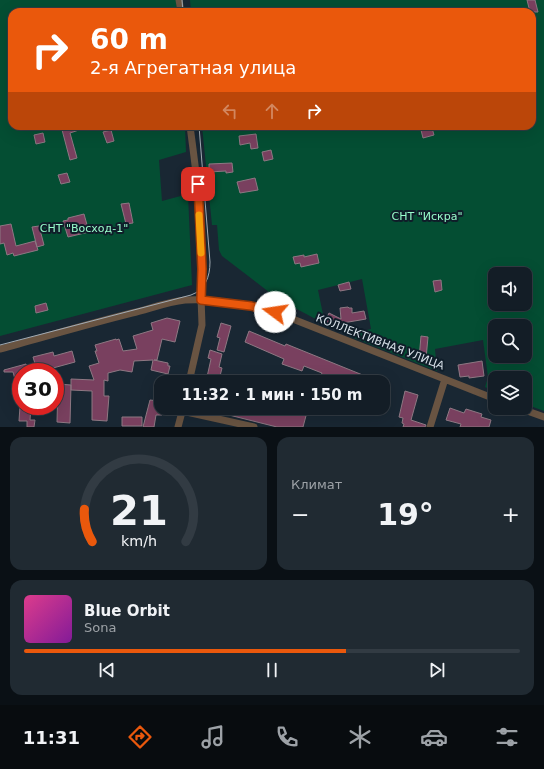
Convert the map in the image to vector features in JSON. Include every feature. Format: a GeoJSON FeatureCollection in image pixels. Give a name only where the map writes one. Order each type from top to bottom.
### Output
{"type":"FeatureCollection","features":[{"type":"Feature","properties":{"kind":"street"},"geometry":{"type":"LineString","coordinates":[[190,130],[199,203],[202,269],[202,325],[191,375]]}},
{"type":"Feature","properties":{"kind":"street","name":"КОЛЛЕКТИВНАЯ УЛИЦА"},"geometry":{"type":"LineString","coordinates":[[0,349],[146,309],[184,300],[201,298],[251,306],[275,312],[488,396]]}},
{"type":"Feature","properties":{"kind":"street"},"geometry":{"type":"LineString","coordinates":[[430,427],[445,379]]}},
{"type":"Feature","properties":{"kind":"street"},"geometry":{"type":"LineString","coordinates":[[532,413],[544,417]]}},
{"type":"Feature","properties":{"kind":"street"},"geometry":{"type":"LineString","coordinates":[[178,427],[181,415]]}},
{"type":"Feature","properties":{"kind":"street"},"geometry":{"type":"LineString","coordinates":[[206,415],[254,427]]}},
{"type":"Feature","properties":{"kind":"green space","name":"СНТ \"Восход-1\""},"geometry":{"type":"Polygon","coordinates":[[[0,0],[176,0],[177,8],[8,8],[8,130],[185,130],[186,152],[159,160],[162,201],[188,194],[192,285],[0,336],[0,0]]]}},
{"type":"Feature","properties":{"kind":"green space","name":"СНТ \"Искра\""},"geometry":{"type":"Polygon","coordinates":[[[190,0],[544,0],[544,411],[532,407],[532,371],[488,371],[488,377],[483,340],[435,349],[437,371],[349,336],[351,334],[371,329],[362,279],[318,290],[325,324],[278,299],[222,256],[219,250],[217,225],[212,225],[202,130],[536,130],[536,8],[191,8],[190,0]]]}},
{"type":"Feature","properties":{"kind":"green space","name":"СНТ \"Искра\""},"geometry":{"type":"Polygon","coordinates":[[[488,377],[488,388],[485,387],[488,377]]]}},
{"type":"Feature","properties":{"kind":"building"},"geometry":{"type":"Polygon","coordinates":[[[527,0],[535,0],[538,12],[536,12],[536,8],[529,8],[527,0]]]}},
{"type":"Feature","properties":{"kind":"building"},"geometry":{"type":"Polygon","coordinates":[[[62,130],[79,130],[70,133],[77,158],[70,160],[62,130]]]}},
{"type":"Feature","properties":{"kind":"building"},"geometry":{"type":"Polygon","coordinates":[[[111,130],[114,141],[107,143],[103,132],[111,130]]]}},
{"type":"Feature","properties":{"kind":"building"},"geometry":{"type":"Polygon","coordinates":[[[421,130],[433,130],[434,135],[423,138],[421,130]]]}},
{"type":"Feature","properties":{"kind":"building"},"geometry":{"type":"Polygon","coordinates":[[[43,133],[45,142],[36,144],[34,135],[43,133]]]}},
{"type":"Feature","properties":{"kind":"building"},"geometry":{"type":"Polygon","coordinates":[[[256,134],[258,148],[251,149],[250,143],[240,145],[239,136],[256,134]]]}},
{"type":"Feature","properties":{"kind":"building"},"geometry":{"type":"Polygon","coordinates":[[[271,150],[273,159],[264,161],[262,152],[271,150]]]}},
{"type":"Feature","properties":{"kind":"building"},"geometry":{"type":"Polygon","coordinates":[[[232,163],[233,172],[209,172],[209,164],[232,163]]]}},
{"type":"Feature","properties":{"kind":"building"},"geometry":{"type":"Polygon","coordinates":[[[67,173],[70,182],[61,184],[58,175],[67,173]]]}},
{"type":"Feature","properties":{"kind":"building"},"geometry":{"type":"Polygon","coordinates":[[[255,178],[258,190],[240,193],[237,182],[255,178]]]}},
{"type":"Feature","properties":{"kind":"building"},"geometry":{"type":"Polygon","coordinates":[[[129,203],[133,223],[126,224],[121,204],[129,203]]]}},
{"type":"Feature","properties":{"kind":"building"},"geometry":{"type":"Polygon","coordinates":[[[84,214],[89,232],[68,237],[63,221],[68,220],[68,218],[84,214]]]}},
{"type":"Feature","properties":{"kind":"building"},"geometry":{"type":"Polygon","coordinates":[[[11,224],[16,246],[35,241],[38,250],[14,256],[13,253],[7,255],[4,243],[0,244],[0,226],[11,224]]]}},
{"type":"Feature","properties":{"kind":"building"},"geometry":{"type":"Polygon","coordinates":[[[39,226],[44,245],[37,247],[32,227],[39,226]]]}},
{"type":"Feature","properties":{"kind":"building"},"geometry":{"type":"Polygon","coordinates":[[[317,254],[319,263],[301,267],[300,263],[295,264],[293,257],[304,255],[304,257],[317,254]]]}},
{"type":"Feature","properties":{"kind":"building"},"geometry":{"type":"Polygon","coordinates":[[[441,280],[442,290],[435,292],[433,281],[441,280]]]}},
{"type":"Feature","properties":{"kind":"building"},"geometry":{"type":"Polygon","coordinates":[[[349,282],[351,289],[340,291],[338,285],[349,282]]]}},
{"type":"Feature","properties":{"kind":"building"},"geometry":{"type":"Polygon","coordinates":[[[46,303],[48,310],[36,313],[35,306],[46,303]]]}},
{"type":"Feature","properties":{"kind":"building"},"geometry":{"type":"Polygon","coordinates":[[[340,308],[352,308],[352,313],[364,311],[366,319],[337,324],[336,327],[325,322],[329,313],[341,319],[340,308]]]}},
{"type":"Feature","properties":{"kind":"building"},"geometry":{"type":"Polygon","coordinates":[[[167,318],[180,321],[175,342],[162,339],[157,360],[154,360],[168,363],[168,366],[170,366],[168,374],[151,370],[153,360],[134,361],[132,372],[120,370],[108,373],[108,381],[104,380],[104,396],[109,396],[107,421],[92,420],[92,391],[71,390],[71,379],[94,380],[89,366],[99,363],[95,351],[97,351],[95,345],[119,339],[123,351],[137,349],[133,336],[153,330],[151,323],[167,318]]]}},
{"type":"Feature","properties":{"kind":"building"},"geometry":{"type":"Polygon","coordinates":[[[221,323],[231,326],[224,352],[217,350],[220,338],[217,337],[221,323]]]}},
{"type":"Feature","properties":{"kind":"building"},"geometry":{"type":"Polygon","coordinates":[[[249,331],[285,346],[286,344],[363,375],[321,375],[322,373],[304,366],[302,371],[282,364],[284,359],[245,342],[249,331]]]}},
{"type":"Feature","properties":{"kind":"building"},"geometry":{"type":"Polygon","coordinates":[[[421,336],[428,337],[426,359],[419,359],[421,336]]]}},
{"type":"Feature","properties":{"kind":"building"},"geometry":{"type":"Polygon","coordinates":[[[210,350],[222,354],[219,367],[222,368],[220,375],[207,375],[211,359],[208,358],[210,350]]]}},
{"type":"Feature","properties":{"kind":"building"},"geometry":{"type":"Polygon","coordinates":[[[72,351],[75,362],[64,365],[64,363],[35,363],[33,357],[53,352],[54,356],[72,351]]]}},
{"type":"Feature","properties":{"kind":"building"},"geometry":{"type":"Polygon","coordinates":[[[482,361],[484,376],[469,378],[469,376],[460,377],[458,365],[482,361]]]}},
{"type":"Feature","properties":{"kind":"building"},"geometry":{"type":"Polygon","coordinates":[[[12,368],[12,372],[4,372],[4,370],[12,368]]]}},
{"type":"Feature","properties":{"kind":"building"},"geometry":{"type":"Polygon","coordinates":[[[64,384],[71,385],[70,423],[57,422],[57,415],[64,415],[64,384]]]}},
{"type":"Feature","properties":{"kind":"building"},"geometry":{"type":"Polygon","coordinates":[[[405,391],[418,395],[411,420],[426,425],[425,427],[403,427],[403,418],[399,417],[405,391]]]}},
{"type":"Feature","properties":{"kind":"building"},"geometry":{"type":"Polygon","coordinates":[[[150,400],[154,400],[154,415],[156,415],[154,427],[143,427],[150,400]]]}},
{"type":"Feature","properties":{"kind":"building"},"geometry":{"type":"Polygon","coordinates":[[[450,408],[464,413],[466,409],[482,414],[481,417],[491,420],[489,427],[460,427],[461,424],[446,420],[450,408]]]}},
{"type":"Feature","properties":{"kind":"building"},"geometry":{"type":"Polygon","coordinates":[[[19,415],[30,415],[30,420],[35,420],[34,427],[27,427],[27,421],[19,421],[19,415]]]}},
{"type":"Feature","properties":{"kind":"building"},"geometry":{"type":"Polygon","coordinates":[[[229,415],[306,415],[303,427],[277,427],[229,415]]]}},
{"type":"Feature","properties":{"kind":"building"},"geometry":{"type":"Polygon","coordinates":[[[122,417],[142,417],[142,426],[122,426],[122,417]]]}},
{"type":"Feature","properties":{"kind":"tram line"},"geometry":{"type":"LineString","coordinates":[[182,0],[183,8]]}},
{"type":"Feature","properties":{"kind":"tram line"},"geometry":{"type":"LineString","coordinates":[[0,345],[191,295],[200,290],[208,278],[210,262],[199,130]]}},
{"type":"Feature","properties":{"kind":"slow traffic"},"geometry":{"type":"LineString","coordinates":[[199,215],[201,253]]}},
{"type":"Feature","properties":{"kind":"route"},"geometry":{"type":"LineString","coordinates":[[198,184],[202,269],[201,300],[251,306],[275,312]]}}]}
